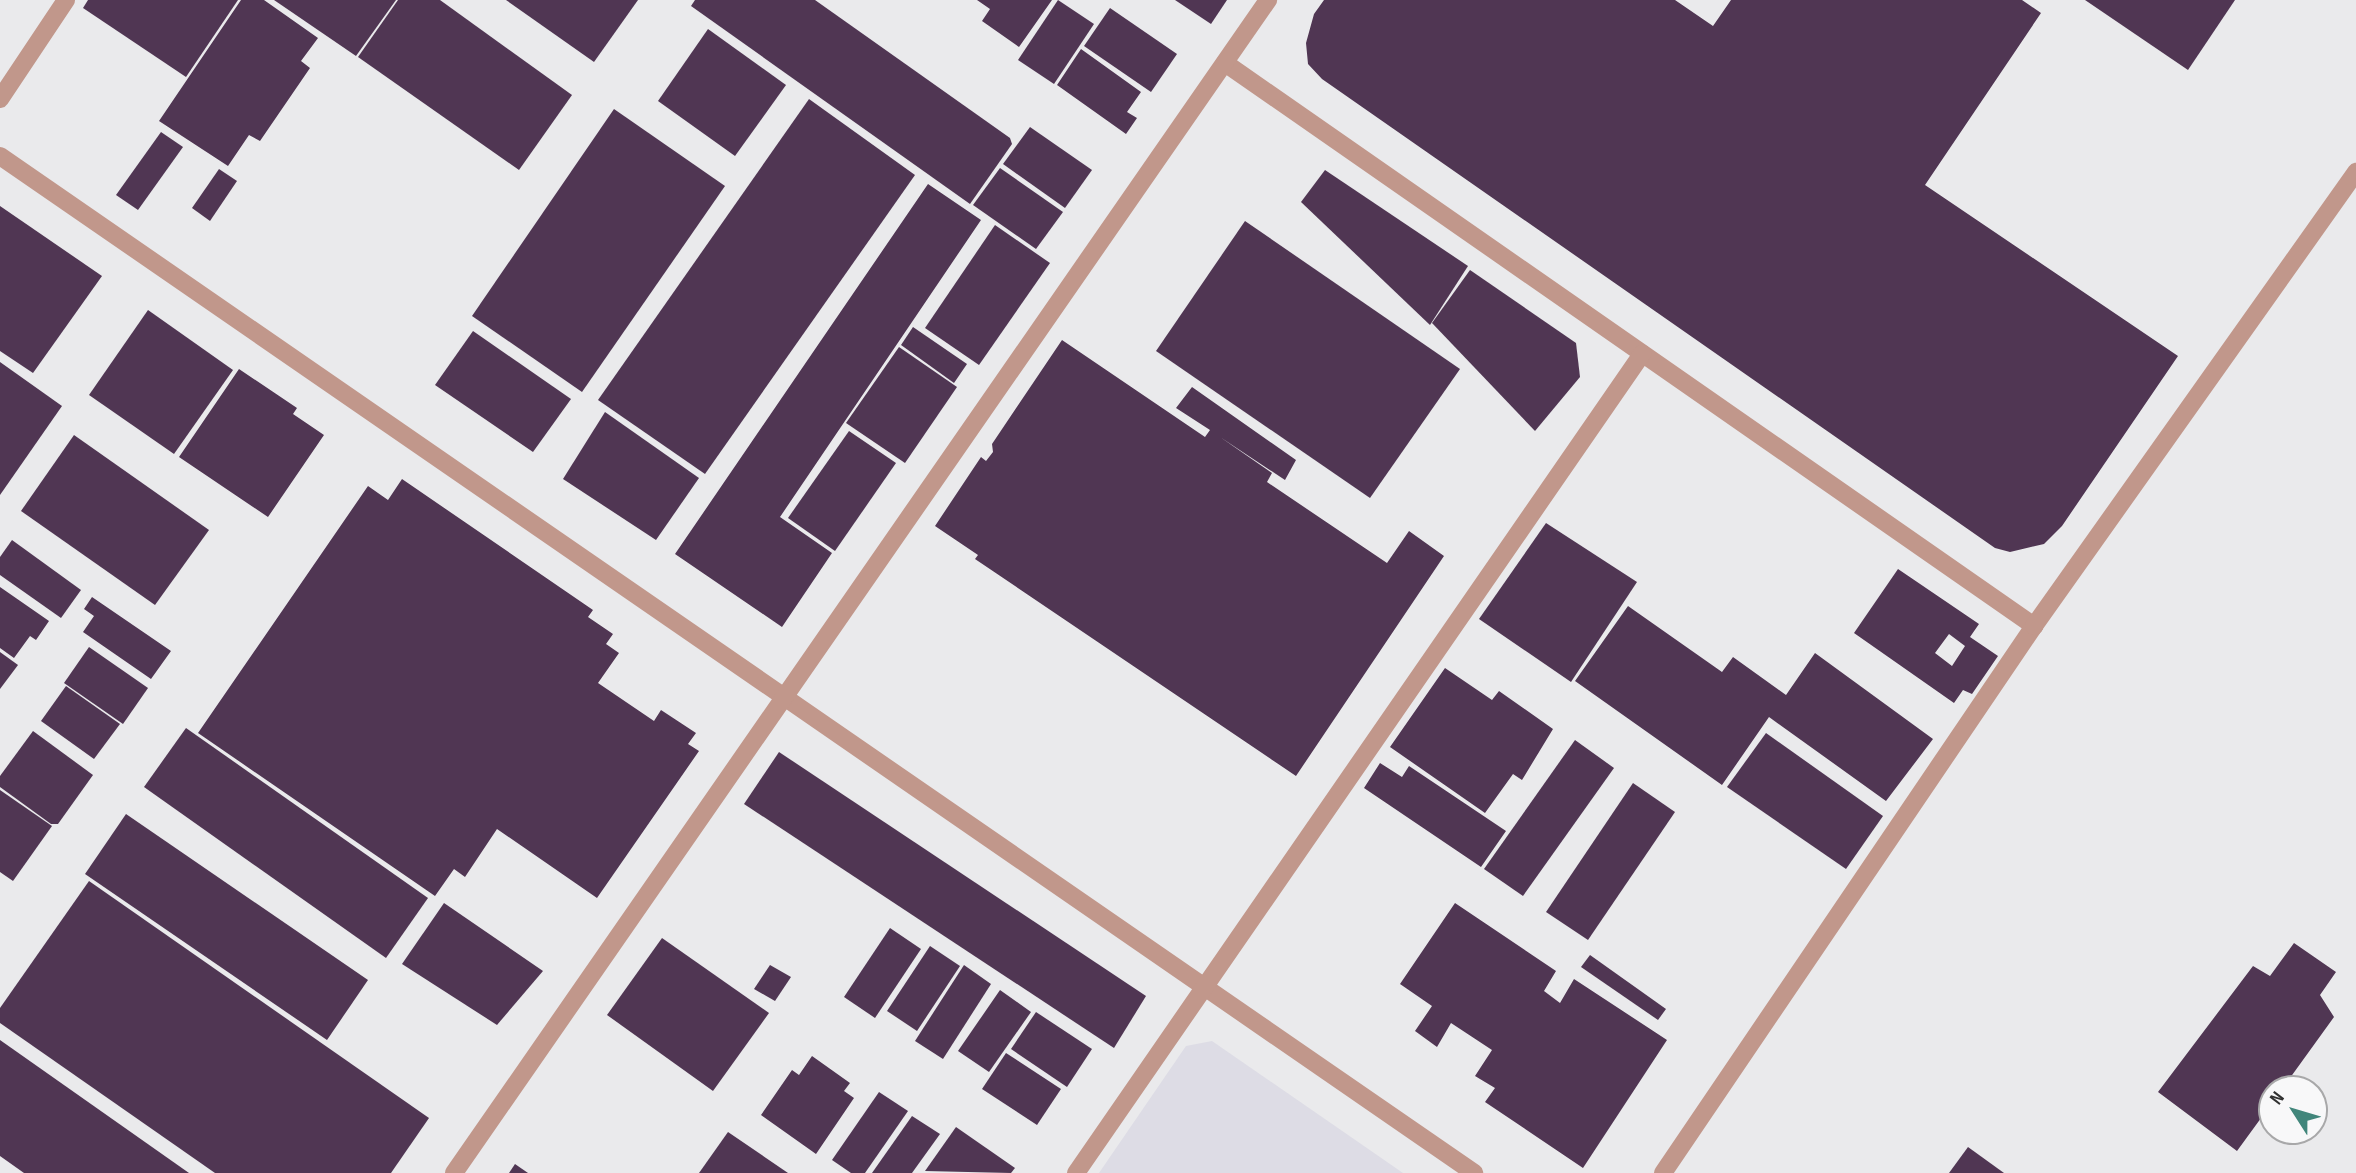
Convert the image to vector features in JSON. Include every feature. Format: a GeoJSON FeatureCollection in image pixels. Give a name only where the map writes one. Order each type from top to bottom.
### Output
{"type":"FeatureCollection","features":[{"type":"Feature","properties":{"kind":"street"},"geometry":{"type":"LineString","coordinates":[[0,99],[66,0]]}},
{"type":"Feature","properties":{"kind":"street"},"geometry":{"type":"LineString","coordinates":[[454,1173],[1268,0]]}},
{"type":"Feature","properties":{"kind":"street"},"geometry":{"type":"LineString","coordinates":[[1225,63],[2034,626]]}},
{"type":"Feature","properties":{"kind":"street"},"geometry":{"type":"LineString","coordinates":[[0,156],[1474,1173]]}},
{"type":"Feature","properties":{"kind":"street"},"geometry":{"type":"LineString","coordinates":[[1663,1173],[2034,626],[2356,172]]}},
{"type":"Feature","properties":{"kind":"street"},"geometry":{"type":"LineString","coordinates":[[1076,1173],[1642,354]]}},
{"type":"Feature","properties":{"kind":"shaded area"},"geometry":{"type":"Polygon","coordinates":[[[1212,1041],[1403,1173],[1099,1173],[1186,1046],[1212,1041]]]}},
{"type":"Feature","properties":{"kind":"building"},"geometry":{"type":"Polygon","coordinates":[[[88,0],[238,0],[186,77],[83,8],[88,0]]]}},
{"type":"Feature","properties":{"kind":"building"},"geometry":{"type":"Polygon","coordinates":[[[241,0],[264,0],[318,38],[301,61],[310,68],[260,141],[249,135],[228,166],[159,121],[241,0]]]}},
{"type":"Feature","properties":{"kind":"building"},"geometry":{"type":"Polygon","coordinates":[[[274,0],[396,0],[356,56],[274,0]]]}},
{"type":"Feature","properties":{"kind":"building"},"geometry":{"type":"Polygon","coordinates":[[[398,0],[440,0],[572,95],[519,170],[358,57],[398,0]]]}},
{"type":"Feature","properties":{"kind":"building"},"geometry":{"type":"Polygon","coordinates":[[[506,0],[638,0],[594,62],[506,0]]]}},
{"type":"Feature","properties":{"kind":"building"},"geometry":{"type":"Polygon","coordinates":[[[695,0],[815,0],[1010,138],[1012,144],[970,204],[691,6],[695,0]]]}},
{"type":"Feature","properties":{"kind":"building"},"geometry":{"type":"Polygon","coordinates":[[[977,0],[1052,0],[1019,47],[982,21],[990,9],[977,0]]]}},
{"type":"Feature","properties":{"kind":"building"},"geometry":{"type":"Polygon","coordinates":[[[1058,0],[1094,24],[1054,84],[1018,60],[1058,0]]]}},
{"type":"Feature","properties":{"kind":"building"},"geometry":{"type":"Polygon","coordinates":[[[1175,0],[1227,0],[1211,24],[1175,0]]]}},
{"type":"Feature","properties":{"kind":"building"},"geometry":{"type":"Polygon","coordinates":[[[1324,0],[1675,0],[1713,26],[1731,0],[2022,0],[2041,13],[1925,185],[2178,356],[2062,526],[2044,544],[2010,552],[1995,548],[1322,79],[1308,64],[1306,43],[1314,14],[1324,0]]]}},
{"type":"Feature","properties":{"kind":"building"},"geometry":{"type":"Polygon","coordinates":[[[2085,0],[2235,0],[2188,70],[2085,0]]]}},
{"type":"Feature","properties":{"kind":"building"},"geometry":{"type":"Polygon","coordinates":[[[1110,8],[1177,54],[1151,92],[1084,46],[1110,8]]]}},
{"type":"Feature","properties":{"kind":"building"},"geometry":{"type":"Polygon","coordinates":[[[708,29],[786,85],[735,156],[658,101],[708,29]]]}},
{"type":"Feature","properties":{"kind":"building"},"geometry":{"type":"Polygon","coordinates":[[[1081,49],[1141,92],[1127,112],[1137,118],[1126,134],[1057,85],[1081,49]]]}},
{"type":"Feature","properties":{"kind":"building"},"geometry":{"type":"Polygon","coordinates":[[[809,99],[915,175],[705,474],[598,400],[809,99]]]}},
{"type":"Feature","properties":{"kind":"building"},"geometry":{"type":"Polygon","coordinates":[[[614,109],[725,186],[582,392],[472,316],[614,109]]]}},
{"type":"Feature","properties":{"kind":"building"},"geometry":{"type":"Polygon","coordinates":[[[1030,127],[1092,170],[1065,208],[1003,164],[1030,127]]]}},
{"type":"Feature","properties":{"kind":"building"},"geometry":{"type":"Polygon","coordinates":[[[161,132],[183,147],[138,210],[116,195],[161,132]]]}},
{"type":"Feature","properties":{"kind":"building"},"geometry":{"type":"Polygon","coordinates":[[[1000,168],[1063,212],[1036,249],[973,205],[1000,168]]]}},
{"type":"Feature","properties":{"kind":"building"},"geometry":{"type":"Polygon","coordinates":[[[219,169],[237,181],[210,221],[192,208],[219,169]]]}},
{"type":"Feature","properties":{"kind":"building"},"geometry":{"type":"Polygon","coordinates":[[[1325,170],[1468,266],[1430,325],[1301,202],[1325,170]]]}},
{"type":"Feature","properties":{"kind":"building"},"geometry":{"type":"Polygon","coordinates":[[[928,184],[981,220],[780,517],[832,553],[782,627],[675,554],[928,184]]]}},
{"type":"Feature","properties":{"kind":"building"},"geometry":{"type":"Polygon","coordinates":[[[0,206],[102,276],[33,373],[0,351],[0,206]]]}},
{"type":"Feature","properties":{"kind":"building"},"geometry":{"type":"Polygon","coordinates":[[[1245,221],[1460,369],[1370,498],[1156,351],[1245,221]]]}},
{"type":"Feature","properties":{"kind":"building"},"geometry":{"type":"Polygon","coordinates":[[[995,225],[1050,263],[979,365],[925,328],[995,225]]]}},
{"type":"Feature","properties":{"kind":"building"},"geometry":{"type":"Polygon","coordinates":[[[1470,270],[1576,343],[1580,377],[1535,431],[1432,323],[1470,270]]]}},
{"type":"Feature","properties":{"kind":"building"},"geometry":{"type":"Polygon","coordinates":[[[148,310],[233,370],[174,454],[89,395],[148,310]]]}},
{"type":"Feature","properties":{"kind":"building"},"geometry":{"type":"Polygon","coordinates":[[[913,327],[967,364],[954,383],[901,345],[913,327]]]}},
{"type":"Feature","properties":{"kind":"building"},"geometry":{"type":"Polygon","coordinates":[[[473,331],[571,399],[533,452],[435,385],[473,331]]]}},
{"type":"Feature","properties":{"kind":"building"},"geometry":{"type":"Polygon","coordinates":[[[1062,340],[1205,437],[1210,430],[1176,408],[1192,387],[1296,460],[1285,480],[1220,437],[1272,473],[1267,482],[1387,563],[1409,531],[1444,556],[1296,776],[975,559],[978,555],[935,526],[981,457],[986,461],[993,452],[992,444],[1062,340]]]}},
{"type":"Feature","properties":{"kind":"building"},"geometry":{"type":"Polygon","coordinates":[[[899,347],[957,387],[905,463],[846,423],[899,347]]]}},
{"type":"Feature","properties":{"kind":"building"},"geometry":{"type":"Polygon","coordinates":[[[0,362],[62,406],[0,495],[0,362]]]}},
{"type":"Feature","properties":{"kind":"building"},"geometry":{"type":"Polygon","coordinates":[[[239,369],[297,408],[293,414],[324,435],[268,517],[179,457],[239,369]]]}},
{"type":"Feature","properties":{"kind":"building"},"geometry":{"type":"Polygon","coordinates":[[[605,412],[699,478],[656,540],[563,479],[605,412]]]}},
{"type":"Feature","properties":{"kind":"building"},"geometry":{"type":"Polygon","coordinates":[[[849,431],[896,463],[835,551],[788,518],[849,431]]]}},
{"type":"Feature","properties":{"kind":"building"},"geometry":{"type":"Polygon","coordinates":[[[74,435],[209,530],[155,605],[21,511],[74,435]]]}},
{"type":"Feature","properties":{"kind":"building"},"geometry":{"type":"Polygon","coordinates":[[[402,479],[593,610],[588,617],[613,634],[606,644],[619,653],[598,683],[654,721],[661,710],[696,733],[688,744],[699,751],[597,898],[497,829],[465,877],[454,869],[435,896],[198,733],[368,486],[388,500],[402,479]]]}},
{"type":"Feature","properties":{"kind":"building"},"geometry":{"type":"Polygon","coordinates":[[[1546,523],[1637,582],[1571,682],[1479,619],[1546,523]]]}},
{"type":"Feature","properties":{"kind":"building"},"geometry":{"type":"Polygon","coordinates":[[[12,540],[81,590],[61,618],[0,575],[0,557],[12,540]]]}},
{"type":"Feature","properties":{"kind":"building"},"geometry":{"type":"Polygon","coordinates":[[[1898,569],[1979,624],[1970,637],[1998,656],[1972,694],[1963,690],[1954,703],[1854,633],[1898,569]],[[1949,634],[1935,653],[1952,666],[1965,646],[1949,634]]]}},
{"type":"Feature","properties":{"kind":"building"},"geometry":{"type":"Polygon","coordinates":[[[0,587],[49,621],[36,640],[30,636],[14,658],[0,648],[0,587]]]}},
{"type":"Feature","properties":{"kind":"building"},"geometry":{"type":"Polygon","coordinates":[[[92,597],[171,651],[151,679],[83,632],[94,616],[84,609],[92,597]]]}},
{"type":"Feature","properties":{"kind":"building"},"geometry":{"type":"Polygon","coordinates":[[[1628,606],[1722,672],[1733,657],[1786,695],[1815,653],[1933,739],[1886,801],[1769,717],[1722,785],[1575,681],[1628,606]]]}},
{"type":"Feature","properties":{"kind":"building"},"geometry":{"type":"Polygon","coordinates":[[[89,647],[148,688],[123,724],[64,683],[89,647]]]}},
{"type":"Feature","properties":{"kind":"building"},"geometry":{"type":"Polygon","coordinates":[[[0,652],[18,665],[0,689],[0,652]]]}},
{"type":"Feature","properties":{"kind":"building"},"geometry":{"type":"Polygon","coordinates":[[[1445,668],[1492,700],[1499,691],[1553,729],[1522,780],[1513,774],[1485,813],[1390,747],[1445,668]]]}},
{"type":"Feature","properties":{"kind":"building"},"geometry":{"type":"Polygon","coordinates":[[[66,686],[120,724],[94,759],[41,721],[66,686]]]}},
{"type":"Feature","properties":{"kind":"building"},"geometry":{"type":"Polygon","coordinates":[[[186,728],[428,898],[386,958],[144,787],[186,728]]]}},
{"type":"Feature","properties":{"kind":"building"},"geometry":{"type":"Polygon","coordinates":[[[33,731],[93,775],[58,824],[51,824],[0,787],[0,776],[33,731]]]}},
{"type":"Feature","properties":{"kind":"building"},"geometry":{"type":"Polygon","coordinates":[[[1766,733],[1883,816],[1846,869],[1727,787],[1766,733]]]}},
{"type":"Feature","properties":{"kind":"building"},"geometry":{"type":"Polygon","coordinates":[[[1575,740],[1614,768],[1523,896],[1484,869],[1575,740]]]}},
{"type":"Feature","properties":{"kind":"building"},"geometry":{"type":"Polygon","coordinates":[[[779,752],[1146,996],[1114,1048],[744,804],[779,752]]]}},
{"type":"Feature","properties":{"kind":"building"},"geometry":{"type":"Polygon","coordinates":[[[1380,763],[1402,777],[1409,766],[1506,831],[1481,867],[1364,788],[1380,763]]]}},
{"type":"Feature","properties":{"kind":"building"},"geometry":{"type":"Polygon","coordinates":[[[1633,783],[1675,812],[1588,940],[1546,912],[1633,783]]]}},
{"type":"Feature","properties":{"kind":"building"},"geometry":{"type":"Polygon","coordinates":[[[0,790],[52,826],[13,881],[0,872],[0,790]]]}},
{"type":"Feature","properties":{"kind":"building"},"geometry":{"type":"Polygon","coordinates":[[[126,814],[368,980],[327,1040],[85,874],[126,814]]]}},
{"type":"Feature","properties":{"kind":"building"},"geometry":{"type":"Polygon","coordinates":[[[89,881],[429,1118],[391,1173],[215,1173],[0,1023],[0,1008],[89,881]]]}},
{"type":"Feature","properties":{"kind":"building"},"geometry":{"type":"Polygon","coordinates":[[[444,903],[543,971],[497,1025],[402,964],[444,903]]]}},
{"type":"Feature","properties":{"kind":"building"},"geometry":{"type":"Polygon","coordinates":[[[1455,903],[1556,971],[1544,991],[1560,1003],[1574,979],[1667,1040],[1583,1168],[1485,1102],[1495,1088],[1475,1076],[1492,1050],[1451,1023],[1437,1047],[1415,1031],[1432,1006],[1400,984],[1455,903]]]}},
{"type":"Feature","properties":{"kind":"building"},"geometry":{"type":"Polygon","coordinates":[[[890,928],[921,949],[875,1018],[844,997],[890,928]]]}},
{"type":"Feature","properties":{"kind":"building"},"geometry":{"type":"Polygon","coordinates":[[[662,938],[769,1013],[713,1091],[607,1015],[662,938]]]}},
{"type":"Feature","properties":{"kind":"building"},"geometry":{"type":"Polygon","coordinates":[[[2294,943],[2336,972],[2320,995],[2334,1017],[2292,1075],[2258,1075],[2258,1122],[2237,1151],[2158,1092],[2253,966],[2270,976],[2294,943]]]}},
{"type":"Feature","properties":{"kind":"building"},"geometry":{"type":"Polygon","coordinates":[[[930,946],[960,966],[917,1031],[887,1011],[930,946]]]}},
{"type":"Feature","properties":{"kind":"building"},"geometry":{"type":"Polygon","coordinates":[[[1590,955],[1666,1009],[1658,1020],[1581,967],[1590,955]]]}},
{"type":"Feature","properties":{"kind":"building"},"geometry":{"type":"Polygon","coordinates":[[[770,965],[791,977],[775,1001],[754,989],[770,965]]]}},
{"type":"Feature","properties":{"kind":"building"},"geometry":{"type":"Polygon","coordinates":[[[964,965],[991,984],[943,1059],[915,1041],[964,965]]]}},
{"type":"Feature","properties":{"kind":"building"},"geometry":{"type":"Polygon","coordinates":[[[1000,990],[1031,1012],[989,1072],[958,1051],[1000,990]]]}},
{"type":"Feature","properties":{"kind":"building"},"geometry":{"type":"Polygon","coordinates":[[[1036,1012],[1092,1049],[1067,1087],[1011,1049],[1036,1012]]]}},
{"type":"Feature","properties":{"kind":"building"},"geometry":{"type":"Polygon","coordinates":[[[0,1040],[189,1173],[24,1173],[0,1156],[0,1040]]]}},
{"type":"Feature","properties":{"kind":"building"},"geometry":{"type":"Polygon","coordinates":[[[1006,1053],[1061,1089],[1037,1125],[982,1089],[1006,1053]]]}},
{"type":"Feature","properties":{"kind":"building"},"geometry":{"type":"Polygon","coordinates":[[[812,1056],[850,1083],[844,1091],[854,1098],[816,1154],[761,1115],[792,1070],[799,1075],[812,1056]]]}},
{"type":"Feature","properties":{"kind":"building"},"geometry":{"type":"Polygon","coordinates":[[[879,1092],[908,1111],[865,1173],[851,1173],[832,1160],[879,1092]]]}},
{"type":"Feature","properties":{"kind":"building"},"geometry":{"type":"Polygon","coordinates":[[[912,1116],[940,1134],[912,1173],[872,1173],[912,1116]]]}},
{"type":"Feature","properties":{"kind":"building"},"geometry":{"type":"Polygon","coordinates":[[[956,1127],[1015,1168],[1011,1173],[925,1171],[956,1127]]]}},
{"type":"Feature","properties":{"kind":"building"},"geometry":{"type":"Polygon","coordinates":[[[728,1132],[788,1173],[699,1173],[728,1132]]]}},
{"type":"Feature","properties":{"kind":"building"},"geometry":{"type":"Polygon","coordinates":[[[1968,1147],[2004,1173],[1949,1173],[1968,1147]]]}},
{"type":"Feature","properties":{"kind":"building"},"geometry":{"type":"Polygon","coordinates":[[[515,1164],[528,1173],[509,1173],[515,1164]]]}}]}
